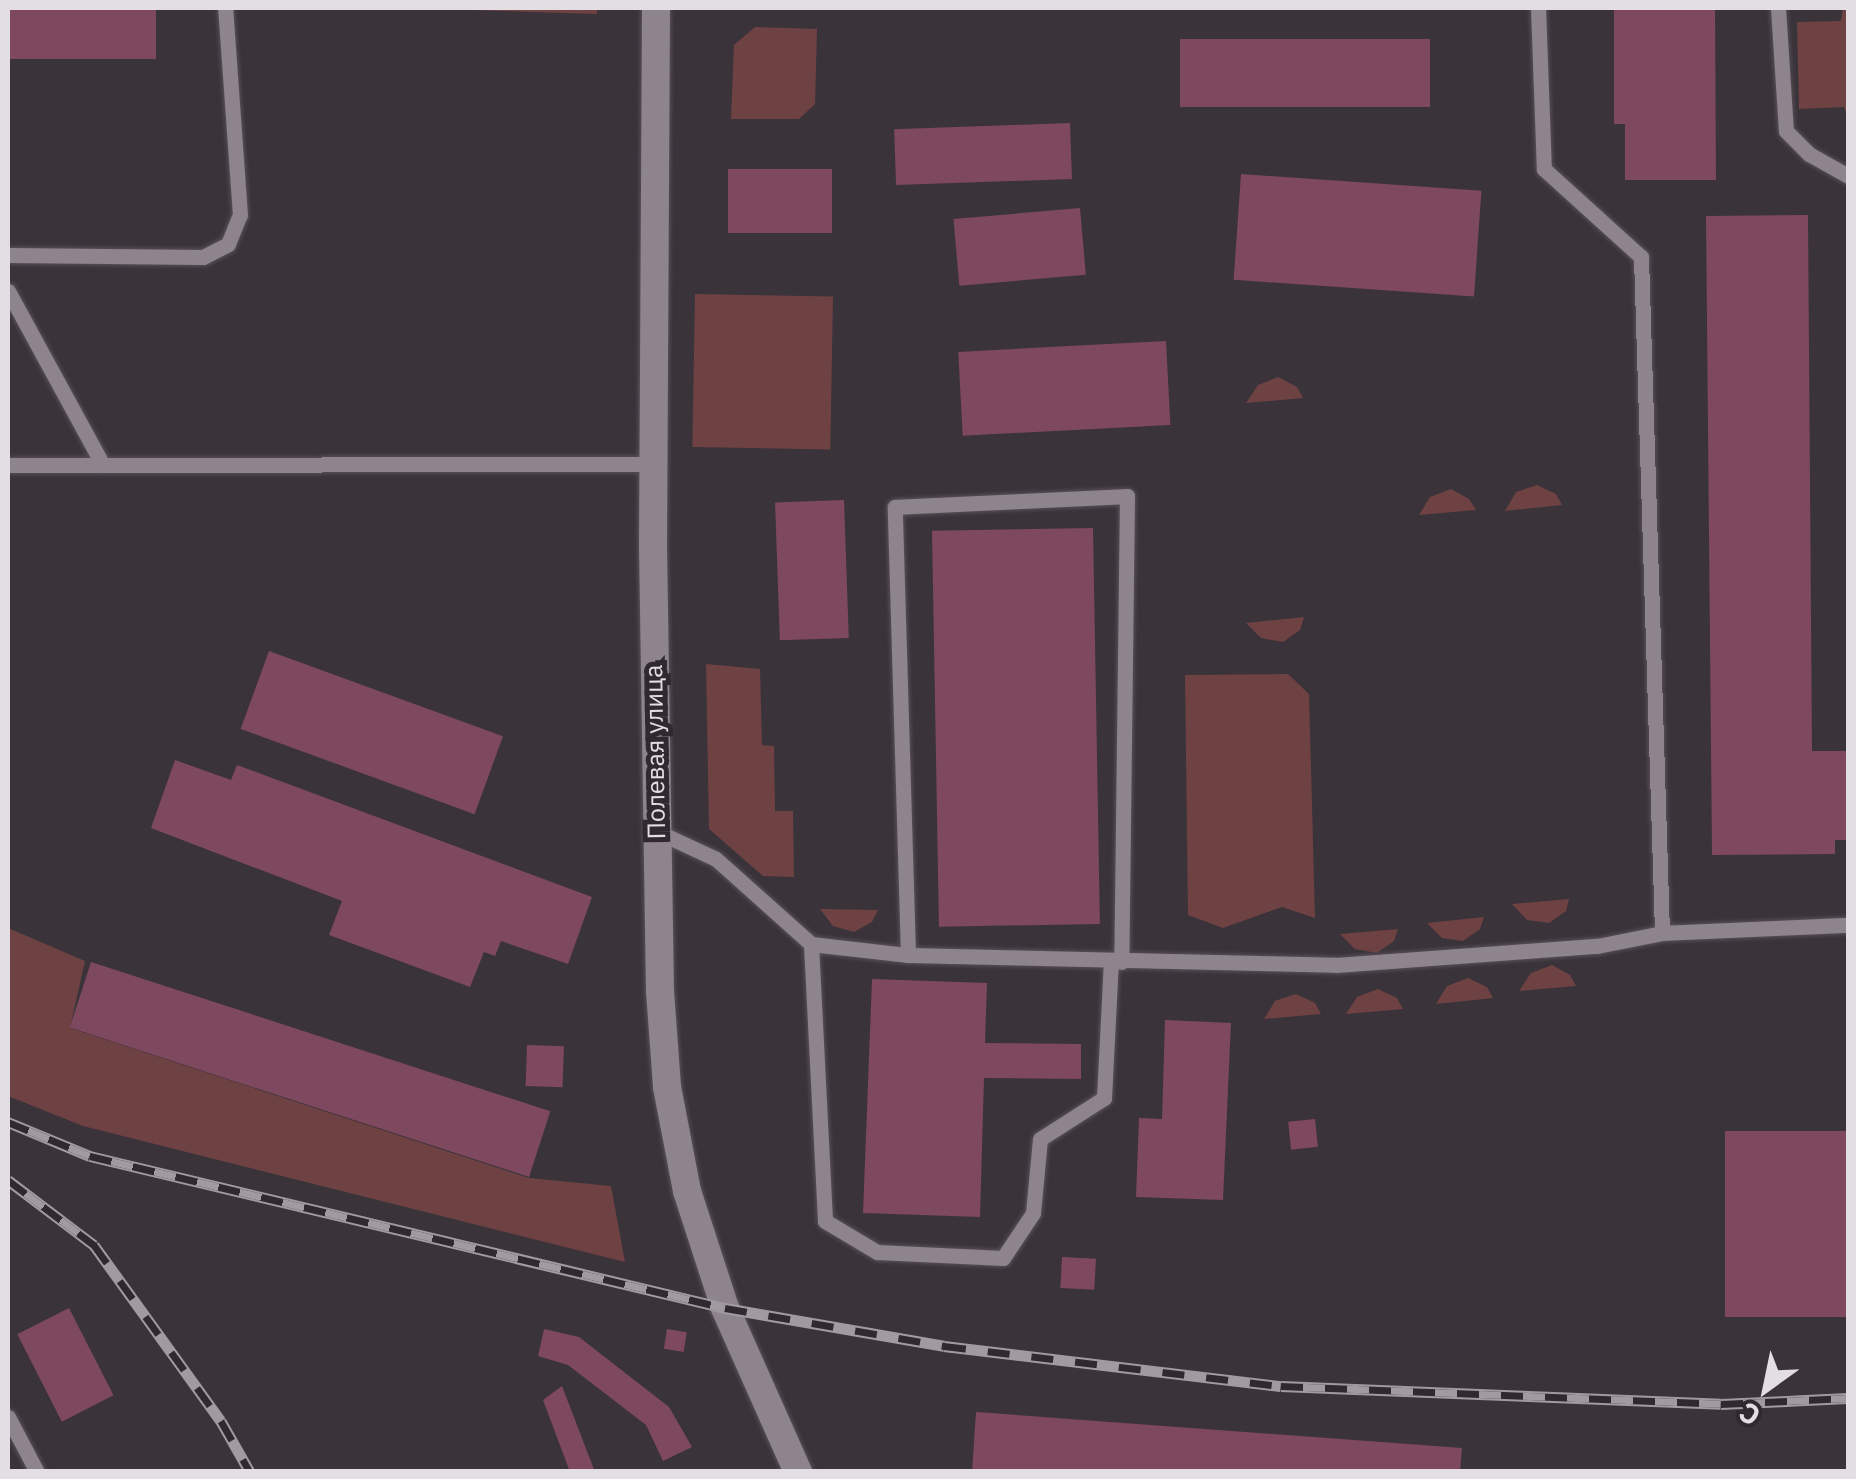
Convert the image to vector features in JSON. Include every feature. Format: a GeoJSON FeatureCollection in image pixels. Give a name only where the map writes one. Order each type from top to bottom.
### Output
{"type":"FeatureCollection","features":[{"type":"Feature","properties":{"kind":"street","name":"Полевая улица"},"geometry":{"type":"LineString","coordinates":[[656,8],[656,831],[666,1087],[687,1191],[725,1308],[798,1472]]}},
{"type":"Feature","properties":{"kind":"lane"},"geometry":{"type":"LineString","coordinates":[[8,255],[202,257],[228,244],[240,215],[225,8]]}},
{"type":"Feature","properties":{"kind":"lane"},"geometry":{"type":"LineString","coordinates":[[1538,8],[1544,169],[1641,257],[1662,933]]}},
{"type":"Feature","properties":{"kind":"lane"},"geometry":{"type":"LineString","coordinates":[[1778,8],[1786,131],[1809,154],[1848,176]]}},
{"type":"Feature","properties":{"kind":"lane"},"geometry":{"type":"LineString","coordinates":[[8,291],[103,465]]}},
{"type":"Feature","properties":{"kind":"lane"},"geometry":{"type":"LineString","coordinates":[[8,465],[653,464]]}},
{"type":"Feature","properties":{"kind":"lane"},"geometry":{"type":"LineString","coordinates":[[810,944],[825,1221],[877,1252],[1002,1258],[1033,1213],[1040,1139],[1104,1098],[1116,961],[1126,496],[895,507],[908,955]]}},
{"type":"Feature","properties":{"kind":"lane"},"geometry":{"type":"LineString","coordinates":[[656,831],[716,860],[810,944],[908,955],[1336,965],[1598,946],[1662,933],[1848,924]]}},
{"type":"Feature","properties":{"kind":"lane"},"geometry":{"type":"LineString","coordinates":[[8,1418],[37,1472]]}},
{"type":"Feature","properties":{"kind":"shaded area"},"geometry":{"type":"Polygon","coordinates":[[[408,8],[597,8],[597,14],[408,8]]]}},
{"type":"Feature","properties":{"kind":"shaded area"},"geometry":{"type":"Polygon","coordinates":[[[1843,8],[1848,9],[1848,118],[1844,107],[1799,109],[1797,22],[1841,21],[1843,8]]]}},
{"type":"Feature","properties":{"kind":"shaded area"},"geometry":{"type":"Polygon","coordinates":[[[755,27],[817,29],[815,104],[799,119],[731,119],[734,45],[755,27]]]}},
{"type":"Feature","properties":{"kind":"shaded area"},"geometry":{"type":"Polygon","coordinates":[[[695,294],[833,296],[830,449],[692,447],[695,294]]]}},
{"type":"Feature","properties":{"kind":"shaded area"},"geometry":{"type":"Polygon","coordinates":[[[1278,377],[1297,387],[1303,398],[1246,403],[1258,385],[1278,377]]]}},
{"type":"Feature","properties":{"kind":"shaded area"},"geometry":{"type":"Polygon","coordinates":[[[1537,485],[1556,494],[1562,505],[1505,511],[1516,492],[1537,485]]]}},
{"type":"Feature","properties":{"kind":"shaded area"},"geometry":{"type":"Polygon","coordinates":[[[1451,489],[1469,499],[1476,510],[1419,515],[1430,497],[1451,489]]]}},
{"type":"Feature","properties":{"kind":"shaded area"},"geometry":{"type":"Polygon","coordinates":[[[1304,617],[1300,630],[1283,642],[1261,638],[1246,623],[1304,617]]]}},
{"type":"Feature","properties":{"kind":"shaded area"},"geometry":{"type":"Polygon","coordinates":[[[706,664],[760,669],[762,745],[774,746],[775,811],[793,811],[794,877],[763,876],[709,829],[706,664]]]}},
{"type":"Feature","properties":{"kind":"shaded area"},"geometry":{"type":"Polygon","coordinates":[[[1288,674],[1309,694],[1315,918],[1282,907],[1223,928],[1188,915],[1185,675],[1288,674]]]}},
{"type":"Feature","properties":{"kind":"shaded area"},"geometry":{"type":"Polygon","coordinates":[[[1569,899],[1566,911],[1549,923],[1527,920],[1512,904],[1569,899]]]}},
{"type":"Feature","properties":{"kind":"shaded area"},"geometry":{"type":"Polygon","coordinates":[[[820,909],[878,910],[872,922],[854,932],[833,926],[820,909]]]}},
{"type":"Feature","properties":{"kind":"shaded area"},"geometry":{"type":"Polygon","coordinates":[[[1484,917],[1480,929],[1463,941],[1442,938],[1427,923],[1484,917]]]}},
{"type":"Feature","properties":{"kind":"shaded area"},"geometry":{"type":"Polygon","coordinates":[[[8,928],[85,961],[70,1028],[529,1178],[611,1186],[625,1262],[83,1126],[8,1096],[8,928]]]}},
{"type":"Feature","properties":{"kind":"shaded area"},"geometry":{"type":"Polygon","coordinates":[[[1398,929],[1394,941],[1377,953],[1355,949],[1340,934],[1398,929]]]}},
{"type":"Feature","properties":{"kind":"shaded area"},"geometry":{"type":"Polygon","coordinates":[[[1552,965],[1570,975],[1576,986],[1519,991],[1531,973],[1552,965]]]}},
{"type":"Feature","properties":{"kind":"shaded area"},"geometry":{"type":"Polygon","coordinates":[[[1468,978],[1487,987],[1493,998],[1436,1004],[1447,986],[1468,978]]]}},
{"type":"Feature","properties":{"kind":"shaded area"},"geometry":{"type":"Polygon","coordinates":[[[1378,989],[1397,998],[1403,1009],[1346,1014],[1357,997],[1378,989]]]}},
{"type":"Feature","properties":{"kind":"shaded area"},"geometry":{"type":"Polygon","coordinates":[[[1296,994],[1315,1003],[1321,1014],[1264,1019],[1275,1001],[1296,994]]]}},
{"type":"Feature","properties":{"kind":"building"},"geometry":{"type":"Polygon","coordinates":[[[8,8],[156,8],[156,59],[8,59],[8,8]]]}},
{"type":"Feature","properties":{"kind":"building"},"geometry":{"type":"Polygon","coordinates":[[[1614,8],[1715,8],[1716,180],[1625,180],[1625,124],[1614,124],[1614,8]]]}},
{"type":"Feature","properties":{"kind":"building"},"geometry":{"type":"Polygon","coordinates":[[[1180,39],[1430,39],[1430,107],[1180,107],[1180,39]]]}},
{"type":"Feature","properties":{"kind":"building"},"geometry":{"type":"Polygon","coordinates":[[[1070,123],[1072,179],[896,185],[894,129],[1070,123]]]}},
{"type":"Feature","properties":{"kind":"building"},"geometry":{"type":"Polygon","coordinates":[[[728,169],[832,169],[832,233],[728,233],[728,169]]]}},
{"type":"Feature","properties":{"kind":"building"},"geometry":{"type":"Polygon","coordinates":[[[1241,174],[1481,191],[1474,297],[1234,280],[1241,174]]]}},
{"type":"Feature","properties":{"kind":"building"},"geometry":{"type":"Polygon","coordinates":[[[1080,208],[1086,275],[959,286],[953,219],[1080,208]]]}},
{"type":"Feature","properties":{"kind":"building"},"geometry":{"type":"Polygon","coordinates":[[[1808,215],[1812,751],[1848,751],[1848,840],[1835,840],[1835,854],[1712,855],[1706,216],[1808,215]]]}},
{"type":"Feature","properties":{"kind":"building"},"geometry":{"type":"Polygon","coordinates":[[[1166,341],[1170,425],[963,436],[958,352],[1166,341]]]}},
{"type":"Feature","properties":{"kind":"building"},"geometry":{"type":"Polygon","coordinates":[[[844,500],[849,638],[780,640],[775,502],[844,500]]]}},
{"type":"Feature","properties":{"kind":"building"},"geometry":{"type":"Polygon","coordinates":[[[1093,528],[1100,924],[939,927],[932,531],[1093,528]]]}},
{"type":"Feature","properties":{"kind":"building"},"geometry":{"type":"Polygon","coordinates":[[[269,651],[503,736],[475,814],[241,729],[269,651]]]}},
{"type":"Feature","properties":{"kind":"building"},"geometry":{"type":"Polygon","coordinates":[[[175,760],[231,780],[237,765],[592,897],[568,964],[501,941],[495,956],[484,952],[470,987],[329,935],[342,901],[151,828],[175,760]]]}},
{"type":"Feature","properties":{"kind":"building"},"geometry":{"type":"Polygon","coordinates":[[[91,962],[550,1111],[529,1177],[70,1028],[91,962]]]}},
{"type":"Feature","properties":{"kind":"building"},"geometry":{"type":"Polygon","coordinates":[[[872,979],[987,983],[985,1043],[1081,1044],[1081,1079],[984,1078],[980,1217],[863,1213],[872,979]]]}},
{"type":"Feature","properties":{"kind":"building"},"geometry":{"type":"Polygon","coordinates":[[[1165,1020],[1231,1023],[1223,1200],[1136,1197],[1139,1118],[1162,1119],[1165,1020]]]}},
{"type":"Feature","properties":{"kind":"building"},"geometry":{"type":"Polygon","coordinates":[[[527,1045],[564,1046],[563,1087],[526,1086],[527,1045]]]}},
{"type":"Feature","properties":{"kind":"building"},"geometry":{"type":"Polygon","coordinates":[[[1315,1119],[1318,1147],[1291,1150],[1288,1122],[1315,1119]]]}},
{"type":"Feature","properties":{"kind":"building"},"geometry":{"type":"Polygon","coordinates":[[[1725,1131],[1848,1131],[1848,1317],[1725,1317],[1725,1131]]]}},
{"type":"Feature","properties":{"kind":"building"},"geometry":{"type":"Polygon","coordinates":[[[1062,1257],[1096,1259],[1094,1290],[1060,1288],[1062,1257]]]}},
{"type":"Feature","properties":{"kind":"building"},"geometry":{"type":"Polygon","coordinates":[[[69,1308],[113,1395],[62,1422],[17,1334],[69,1308]]]}},
{"type":"Feature","properties":{"kind":"building"},"geometry":{"type":"Polygon","coordinates":[[[544,1329],[579,1337],[669,1407],[692,1447],[663,1461],[646,1425],[568,1365],[538,1356],[544,1329]]]}},
{"type":"Feature","properties":{"kind":"building"},"geometry":{"type":"Polygon","coordinates":[[[667,1329],[687,1332],[684,1352],[664,1349],[667,1329]]]}},
{"type":"Feature","properties":{"kind":"building"},"geometry":{"type":"Polygon","coordinates":[[[562,1386],[595,1472],[570,1472],[543,1400],[562,1386]]]}},
{"type":"Feature","properties":{"kind":"building"},"geometry":{"type":"Polygon","coordinates":[[[976,1412],[1462,1448],[1460,1472],[972,1472],[976,1412]]]}},
{"type":"Feature","properties":{"kind":"railway"},"geometry":{"type":"LineString","coordinates":[[8,1122],[90,1156],[725,1308],[944,1346],[1281,1386],[1721,1404],[1848,1398]]}},
{"type":"Feature","properties":{"kind":"railway"},"geometry":{"type":"LineString","coordinates":[[8,1180],[94,1245],[221,1421],[250,1472]]}}]}
